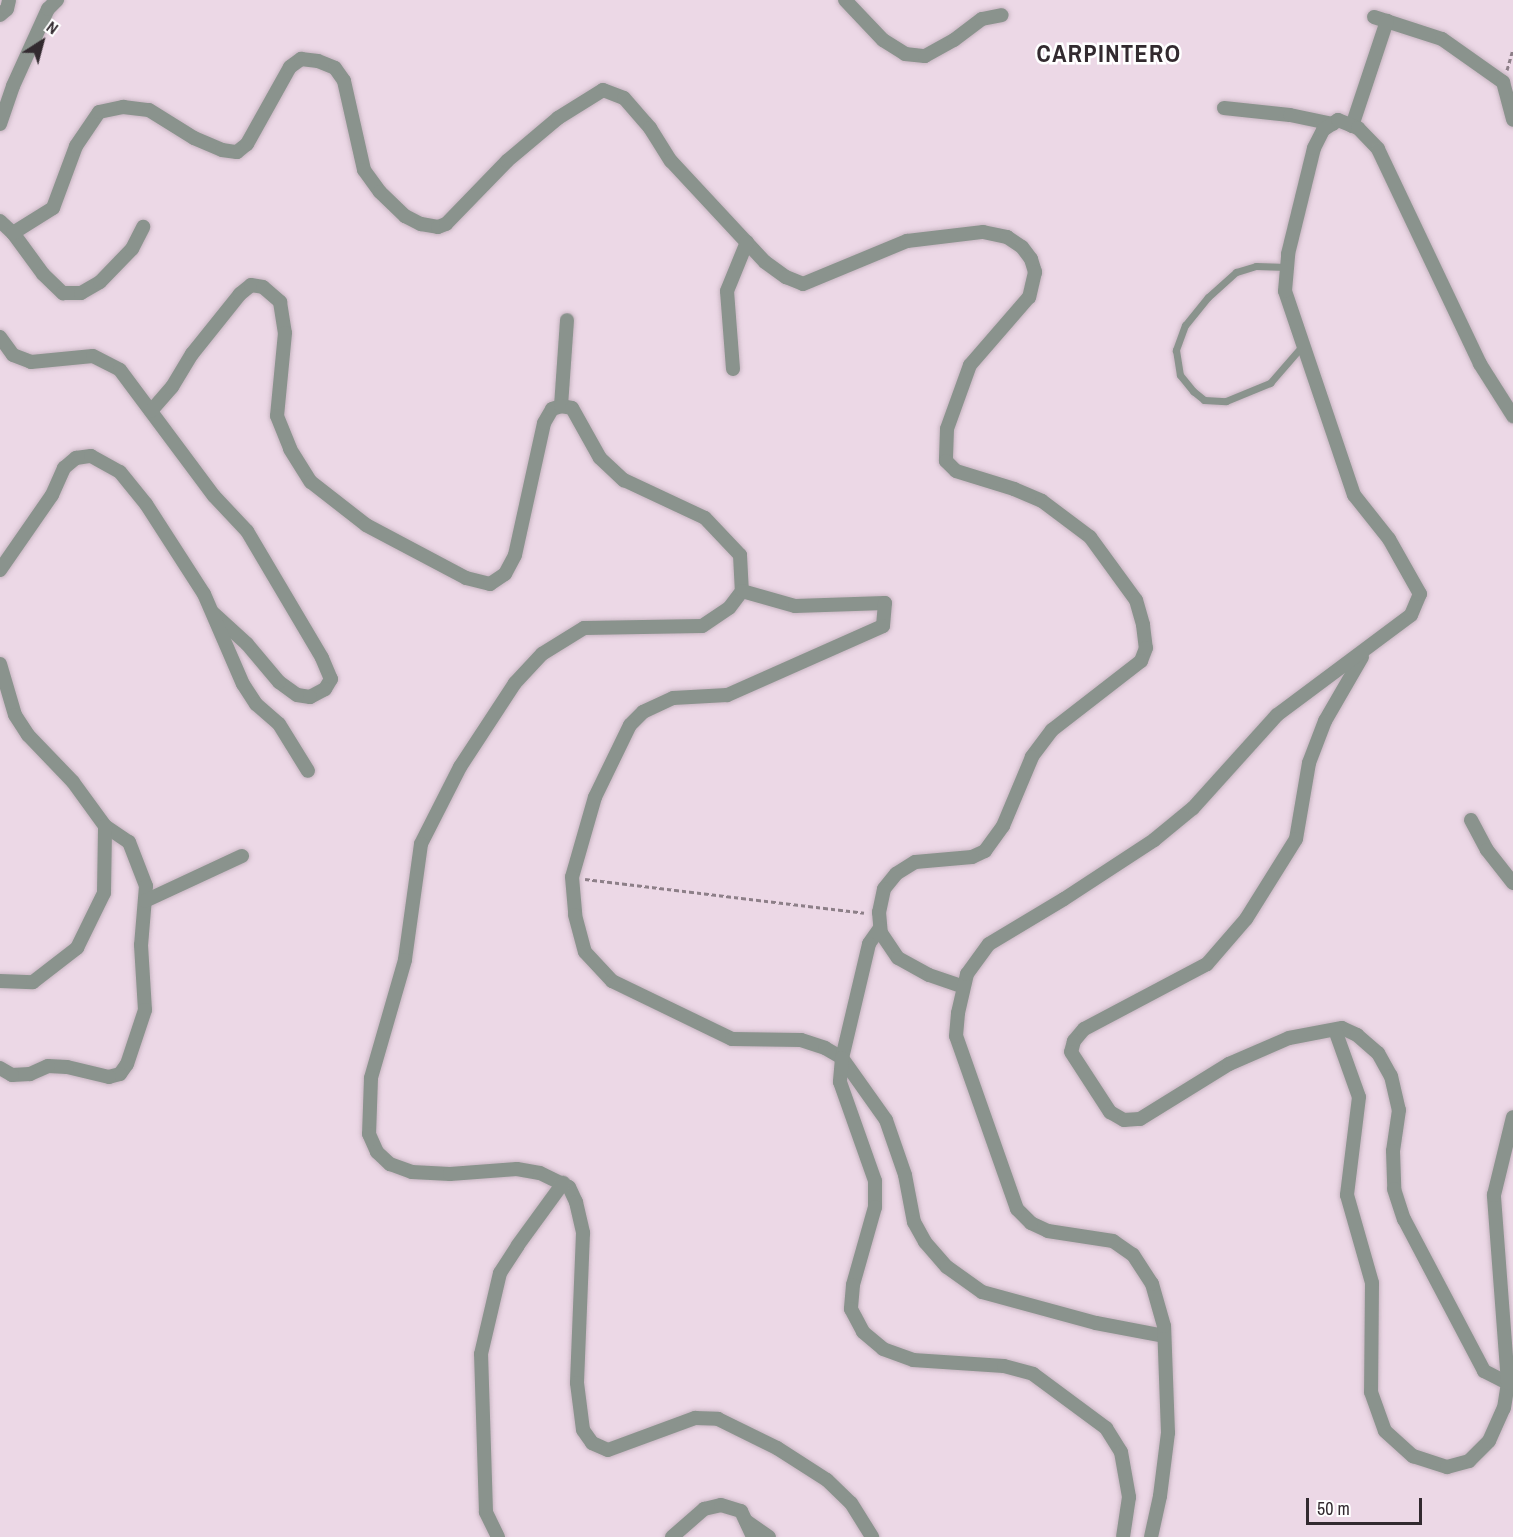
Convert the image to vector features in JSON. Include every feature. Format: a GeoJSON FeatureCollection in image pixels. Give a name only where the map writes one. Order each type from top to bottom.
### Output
{"type":"FeatureCollection","features":[{"type":"Feature","properties":{"kind":"street"},"geometry":{"type":"LineString","coordinates":[[0,15],[7,9],[9,0]]}},
{"type":"Feature","properties":{"kind":"street"},"geometry":{"type":"LineString","coordinates":[[0,124],[22,66],[48,9],[57,0]]}},
{"type":"Feature","properties":{"kind":"street"},"geometry":{"type":"LineString","coordinates":[[845,0],[883,40],[905,54],[925,56],[954,40],[982,19],[1002,15]]}},
{"type":"Feature","properties":{"kind":"street"},"geometry":{"type":"LineString","coordinates":[[1352,126],[1381,19],[1442,39],[1503,82],[1513,120]]}},
{"type":"Feature","properties":{"kind":"street"},"geometry":{"type":"LineString","coordinates":[[13,233],[52,208],[76,146],[99,112],[123,107],[149,110],[194,138],[222,150],[237,152],[247,144],[290,67],[301,59],[318,61],[334,68],[344,81],[364,170],[380,192],[405,216],[421,224],[438,227],[446,224],[507,161],[558,118],[603,90],[624,98],[650,128],[671,162],[765,262],[786,277],[803,284],[908,241],[983,232],[1007,237],[1022,247],[1031,259],[1035,272],[1029,297],[970,365],[947,429],[946,461],[956,471],[1014,489],[1042,501],[1090,537],[1136,600],[1146,648],[1141,661],[1052,730],[1032,757],[1003,826],[985,851],[972,857],[915,862],[896,874],[884,889],[879,912],[881,933],[898,958],[929,975],[963,987]]}},
{"type":"Feature","properties":{"kind":"street"},"geometry":{"type":"LineString","coordinates":[[1224,108],[1290,115],[1333,124]]}},
{"type":"Feature","properties":{"kind":"street"},"geometry":{"type":"LineString","coordinates":[[1151,1537],[1160,1496],[1168,1433],[1164,1336],[1152,1284],[1133,1255],[1113,1241],[1048,1231],[1031,1223],[1017,1209],[956,1036],[967,974],[989,944],[1064,899],[1154,840],[1193,808],[1277,715],[1411,615],[1420,594],[1389,539],[1354,495],[1285,291],[1287,267],[1314,148],[1323,130],[1338,120],[1358,128],[1378,149],[1480,364],[1513,416]]}},
{"type":"Feature","properties":{"kind":"street"},"geometry":{"type":"LineString","coordinates":[[0,221],[13,233],[42,274],[63,293],[81,293],[100,282],[132,249],[143,227]]}},
{"type":"Feature","properties":{"kind":"street"},"geometry":{"type":"LineString","coordinates":[[733,369],[727,291],[747,242]]}},
{"type":"Feature","properties":{"kind":"street"},"geometry":{"type":"LineString","coordinates":[[151,411],[172,387],[192,354],[240,294],[251,285],[263,287],[280,302],[285,333],[277,416],[290,449],[311,482],[366,525],[466,578],[490,584],[505,574],[515,555],[544,423],[552,409],[561,406],[572,408],[600,458],[624,480],[705,518],[740,555],[742,591],[729,608],[702,626],[584,628],[542,654],[515,683],[460,766],[421,844],[405,960],[371,1078],[369,1134],[377,1152],[390,1164],[412,1172],[450,1174],[517,1169],[540,1173],[568,1187],[576,1202],[583,1233],[578,1383],[583,1430],[592,1443],[608,1449],[695,1418],[718,1419],[777,1448],[826,1480],[851,1503],[872,1537]]}},
{"type":"Feature","properties":{"kind":"street"},"geometry":{"type":"LineString","coordinates":[[561,406],[567,320]]}},
{"type":"Feature","properties":{"kind":"street"},"geometry":{"type":"LineString","coordinates":[[0,337],[13,356],[31,362],[93,356],[120,370],[214,496],[247,531],[322,658],[331,679],[325,689],[310,696],[297,695],[279,682],[247,644],[213,613]]}},
{"type":"Feature","properties":{"kind":"street"},"geometry":{"type":"LineString","coordinates":[[0,570],[52,495],[64,468],[76,458],[91,456],[120,472],[146,504],[204,594],[243,684],[256,704],[279,724],[308,771]]}},
{"type":"Feature","properties":{"kind":"street"},"geometry":{"type":"LineString","coordinates":[[742,591],[795,606],[885,603],[883,626],[727,695],[674,698],[643,712],[630,725],[595,797],[572,877],[575,915],[585,952],[612,981],[732,1039],[801,1040],[825,1048],[842,1058],[886,1120],[905,1175],[914,1222],[925,1242],[947,1267],[982,1292],[1096,1323],[1164,1336]]}},
{"type":"Feature","properties":{"kind":"street"},"geometry":{"type":"LineString","coordinates":[[1364,652],[1325,721],[1309,763],[1296,839],[1246,919],[1207,964],[1084,1029],[1074,1041],[1071,1052],[1110,1112],[1124,1120],[1140,1119],[1229,1064],[1289,1038],[1342,1028],[1357,1035],[1378,1053],[1391,1076],[1399,1110],[1393,1151],[1394,1189],[1404,1219],[1484,1371],[1508,1383]]}},
{"type":"Feature","properties":{"kind":"street"},"geometry":{"type":"LineString","coordinates":[[0,664],[15,715],[28,735],[73,782],[105,826],[129,842],[146,886],[141,945],[145,1010],[130,1056],[120,1074],[109,1077],[67,1067],[48,1066],[30,1074],[12,1075],[0,1068]]}},
{"type":"Feature","properties":{"kind":"street"},"geometry":{"type":"LineString","coordinates":[[1471,820],[1487,850],[1513,883]]}},
{"type":"Feature","properties":{"kind":"street"},"geometry":{"type":"LineString","coordinates":[[0,981],[33,982],[77,948],[104,894],[105,826]]}},
{"type":"Feature","properties":{"kind":"street"},"geometry":{"type":"LineString","coordinates":[[145,901],[242,856]]}},
{"type":"Feature","properties":{"kind":"street"},"geometry":{"type":"LineString","coordinates":[[880,928],[869,944],[842,1058],[840,1082],[875,1181],[875,1207],[853,1285],[851,1309],[863,1332],[883,1349],[913,1360],[1004,1366],[1033,1374],[1106,1428],[1121,1452],[1129,1497],[1124,1537]]}},
{"type":"Feature","properties":{"kind":"street"},"geometry":{"type":"LineString","coordinates":[[1335,1029],[1359,1098],[1347,1195],[1371,1283],[1371,1392],[1385,1431],[1413,1456],[1447,1467],[1469,1461],[1489,1441],[1504,1408],[1508,1383],[1494,1195],[1513,1117]]}},
{"type":"Feature","properties":{"kind":"street"},"geometry":{"type":"LineString","coordinates":[[498,1537],[486,1512],[481,1354],[500,1273],[563,1183]]}},
{"type":"Feature","properties":{"kind":"street"},"geometry":{"type":"LineString","coordinates":[[672,1537],[704,1509],[721,1505],[741,1511],[753,1537]]}},
{"type":"Feature","properties":{"kind":"street"},"geometry":{"type":"LineString","coordinates":[[746,1521],[770,1537]]}},
{"type":"Feature","properties":{"kind":"lane"},"geometry":{"type":"LineString","coordinates":[[1287,267],[1256,266],[1236,272],[1208,297],[1185,325],[1176,350],[1180,375],[1204,400],[1226,401],[1270,383],[1304,345]]}},
{"type":"Feature","properties":{"kind":"path"},"geometry":{"type":"LineString","coordinates":[[1503,82],[1513,49]]}},
{"type":"Feature","properties":{"kind":"path"},"geometry":{"type":"LineString","coordinates":[[572,877],[854,913],[879,912]]}},
{"type":"Feature","properties":{"kind":"district","name":"CARPINTERO"},"geometry":{"type":"Point","coordinates":[1109,54]}}]}
